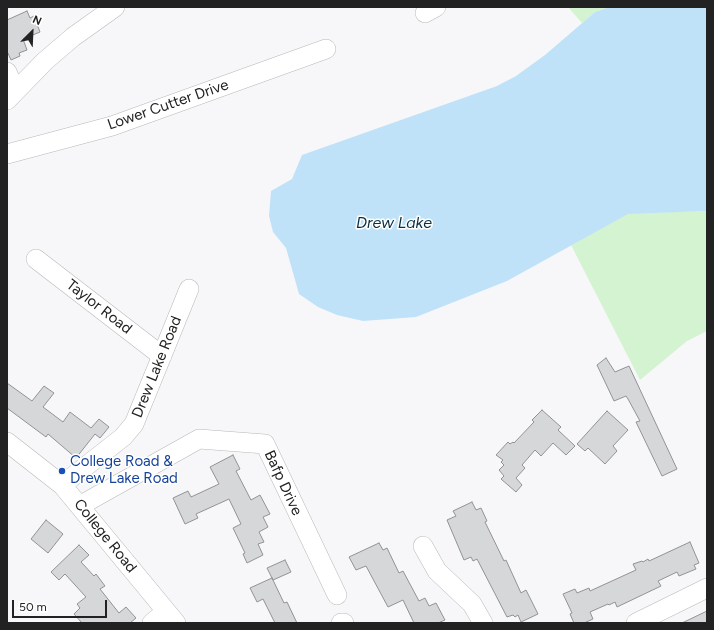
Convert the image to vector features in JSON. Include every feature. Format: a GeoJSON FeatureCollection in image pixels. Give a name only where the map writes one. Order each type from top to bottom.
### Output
{"type":"FeatureCollection","features":[{"type":"Feature","properties":{"kind":"street"},"geometry":{"type":"LineString","coordinates":[[11,95],[73,37],[115,7]]}},
{"type":"Feature","properties":{"kind":"street","name":"Lower Cutter Drive"},"geometry":{"type":"LineString","coordinates":[[7,154],[112,126],[326,49]]}},
{"type":"Feature","properties":{"kind":"street"},"geometry":{"type":"LineString","coordinates":[[7,72],[11,95]]}},
{"type":"Feature","properties":{"kind":"street","name":"Taylor Road"},"geometry":{"type":"LineString","coordinates":[[36,258],[162,356]]}},
{"type":"Feature","properties":{"kind":"street","name":"Drew Lake Road"},"geometry":{"type":"LineString","coordinates":[[62,485],[123,437],[134,424],[189,289]]}},
{"type":"Feature","properties":{"kind":"street","name":"Bafp Drive"},"geometry":{"type":"LineString","coordinates":[[80,505],[199,438],[265,444],[337,595]]}},
{"type":"Feature","properties":{"kind":"street","name":"College Road"},"geometry":{"type":"LineString","coordinates":[[7,442],[62,485],[80,505],[165,619]]}},
{"type":"Feature","properties":{"kind":"street"},"geometry":{"type":"LineString","coordinates":[[423,546],[437,571],[472,604],[483,623]]}},
{"type":"Feature","properties":{"kind":"street"},"geometry":{"type":"LineString","coordinates":[[636,623],[656,619],[707,588]]}},
{"type":"Feature","properties":{"kind":"green space"},"geometry":{"type":"Polygon","coordinates":[[[568,7],[610,7],[595,12],[582,23],[568,7]]]}},
{"type":"Feature","properties":{"kind":"green space"},"geometry":{"type":"Polygon","coordinates":[[[707,211],[707,331],[687,341],[640,380],[571,245],[628,213],[707,211]]]}},
{"type":"Feature","properties":{"kind":"water","name":"Drew Lake"},"geometry":{"type":"Polygon","coordinates":[[[610,7],[707,7],[707,211],[628,214],[507,281],[416,317],[363,321],[337,315],[318,307],[299,294],[286,248],[273,232],[269,216],[271,191],[292,179],[302,155],[497,86],[516,76],[545,55],[595,12],[610,7]]]}},
{"type":"Feature","properties":{"kind":"building"},"geometry":{"type":"Polygon","coordinates":[[[27,11],[30,18],[34,16],[40,32],[23,39],[27,50],[19,53],[20,56],[11,60],[7,51],[7,20],[27,11]]]}},
{"type":"Feature","properties":{"kind":"building"},"geometry":{"type":"Polygon","coordinates":[[[606,358],[615,372],[629,366],[677,469],[662,476],[636,422],[640,421],[628,399],[626,396],[614,401],[597,365],[606,358]]]}},
{"type":"Feature","properties":{"kind":"building"},"geometry":{"type":"Polygon","coordinates":[[[7,383],[32,401],[44,386],[54,393],[43,407],[63,422],[70,412],[91,428],[99,419],[109,427],[100,438],[95,434],[76,458],[48,434],[46,437],[7,408],[7,383]]]}},
{"type":"Feature","properties":{"kind":"building"},"geometry":{"type":"Polygon","coordinates":[[[542,410],[561,427],[558,430],[575,446],[566,455],[553,443],[541,456],[535,450],[522,465],[525,468],[516,478],[522,485],[516,492],[501,479],[504,476],[499,470],[504,465],[501,462],[503,460],[496,455],[508,442],[510,444],[513,442],[514,443],[534,422],[532,420],[542,410]]]}},
{"type":"Feature","properties":{"kind":"building"},"geometry":{"type":"Polygon","coordinates":[[[607,411],[628,430],[613,446],[617,451],[605,464],[588,448],[585,451],[577,444],[607,411]]]}},
{"type":"Feature","properties":{"kind":"building"},"geometry":{"type":"Polygon","coordinates":[[[233,455],[240,469],[236,471],[251,500],[260,495],[270,514],[263,517],[268,527],[259,532],[264,542],[258,544],[263,555],[247,563],[243,554],[245,553],[233,528],[241,524],[229,499],[196,514],[198,518],[185,524],[173,498],[188,491],[191,497],[219,484],[210,467],[233,455]]]}},
{"type":"Feature","properties":{"kind":"building"},"geometry":{"type":"Polygon","coordinates":[[[472,502],[476,510],[481,508],[487,521],[485,522],[504,561],[506,560],[521,593],[526,590],[538,614],[521,622],[518,615],[515,617],[513,615],[507,617],[477,559],[473,561],[471,557],[464,560],[447,520],[456,516],[453,511],[472,502]]]}},
{"type":"Feature","properties":{"kind":"building"},"geometry":{"type":"Polygon","coordinates":[[[46,520],[63,534],[48,553],[31,539],[46,520]]]}},
{"type":"Feature","properties":{"kind":"building"},"geometry":{"type":"Polygon","coordinates":[[[690,542],[699,563],[694,565],[696,569],[679,576],[677,572],[658,581],[661,586],[617,607],[615,602],[609,605],[608,604],[590,612],[593,619],[584,623],[574,623],[570,614],[572,613],[563,594],[575,589],[577,593],[589,588],[590,591],[636,570],[633,564],[643,562],[648,559],[649,561],[690,542]]]}},
{"type":"Feature","properties":{"kind":"building"},"geometry":{"type":"Polygon","coordinates":[[[379,543],[383,550],[387,548],[399,573],[403,571],[419,601],[425,598],[429,606],[436,603],[445,620],[438,623],[414,623],[403,600],[388,607],[366,566],[356,570],[349,557],[379,543]]]}},
{"type":"Feature","properties":{"kind":"building"},"geometry":{"type":"Polygon","coordinates":[[[79,545],[89,555],[81,562],[94,576],[96,574],[105,586],[100,589],[119,613],[126,607],[136,618],[130,623],[82,623],[74,614],[80,608],[77,604],[86,597],[65,574],[59,580],[51,572],[79,545]]]}},
{"type":"Feature","properties":{"kind":"building"},"geometry":{"type":"Polygon","coordinates":[[[285,560],[291,572],[273,580],[267,568],[285,560]]]}},
{"type":"Feature","properties":{"kind":"building"},"geometry":{"type":"Polygon","coordinates":[[[272,578],[284,603],[287,602],[297,623],[275,623],[263,599],[257,602],[250,588],[272,578]]]}},
{"type":"Feature","properties":{"kind":"building"},"geometry":{"type":"Polygon","coordinates":[[[707,611],[707,623],[682,623],[707,611]]]}},
{"type":"Feature","properties":{"kind":"place","name":"College Road & Drew Lake Road"},"geometry":{"type":"Point","coordinates":[62,471]}}]}
